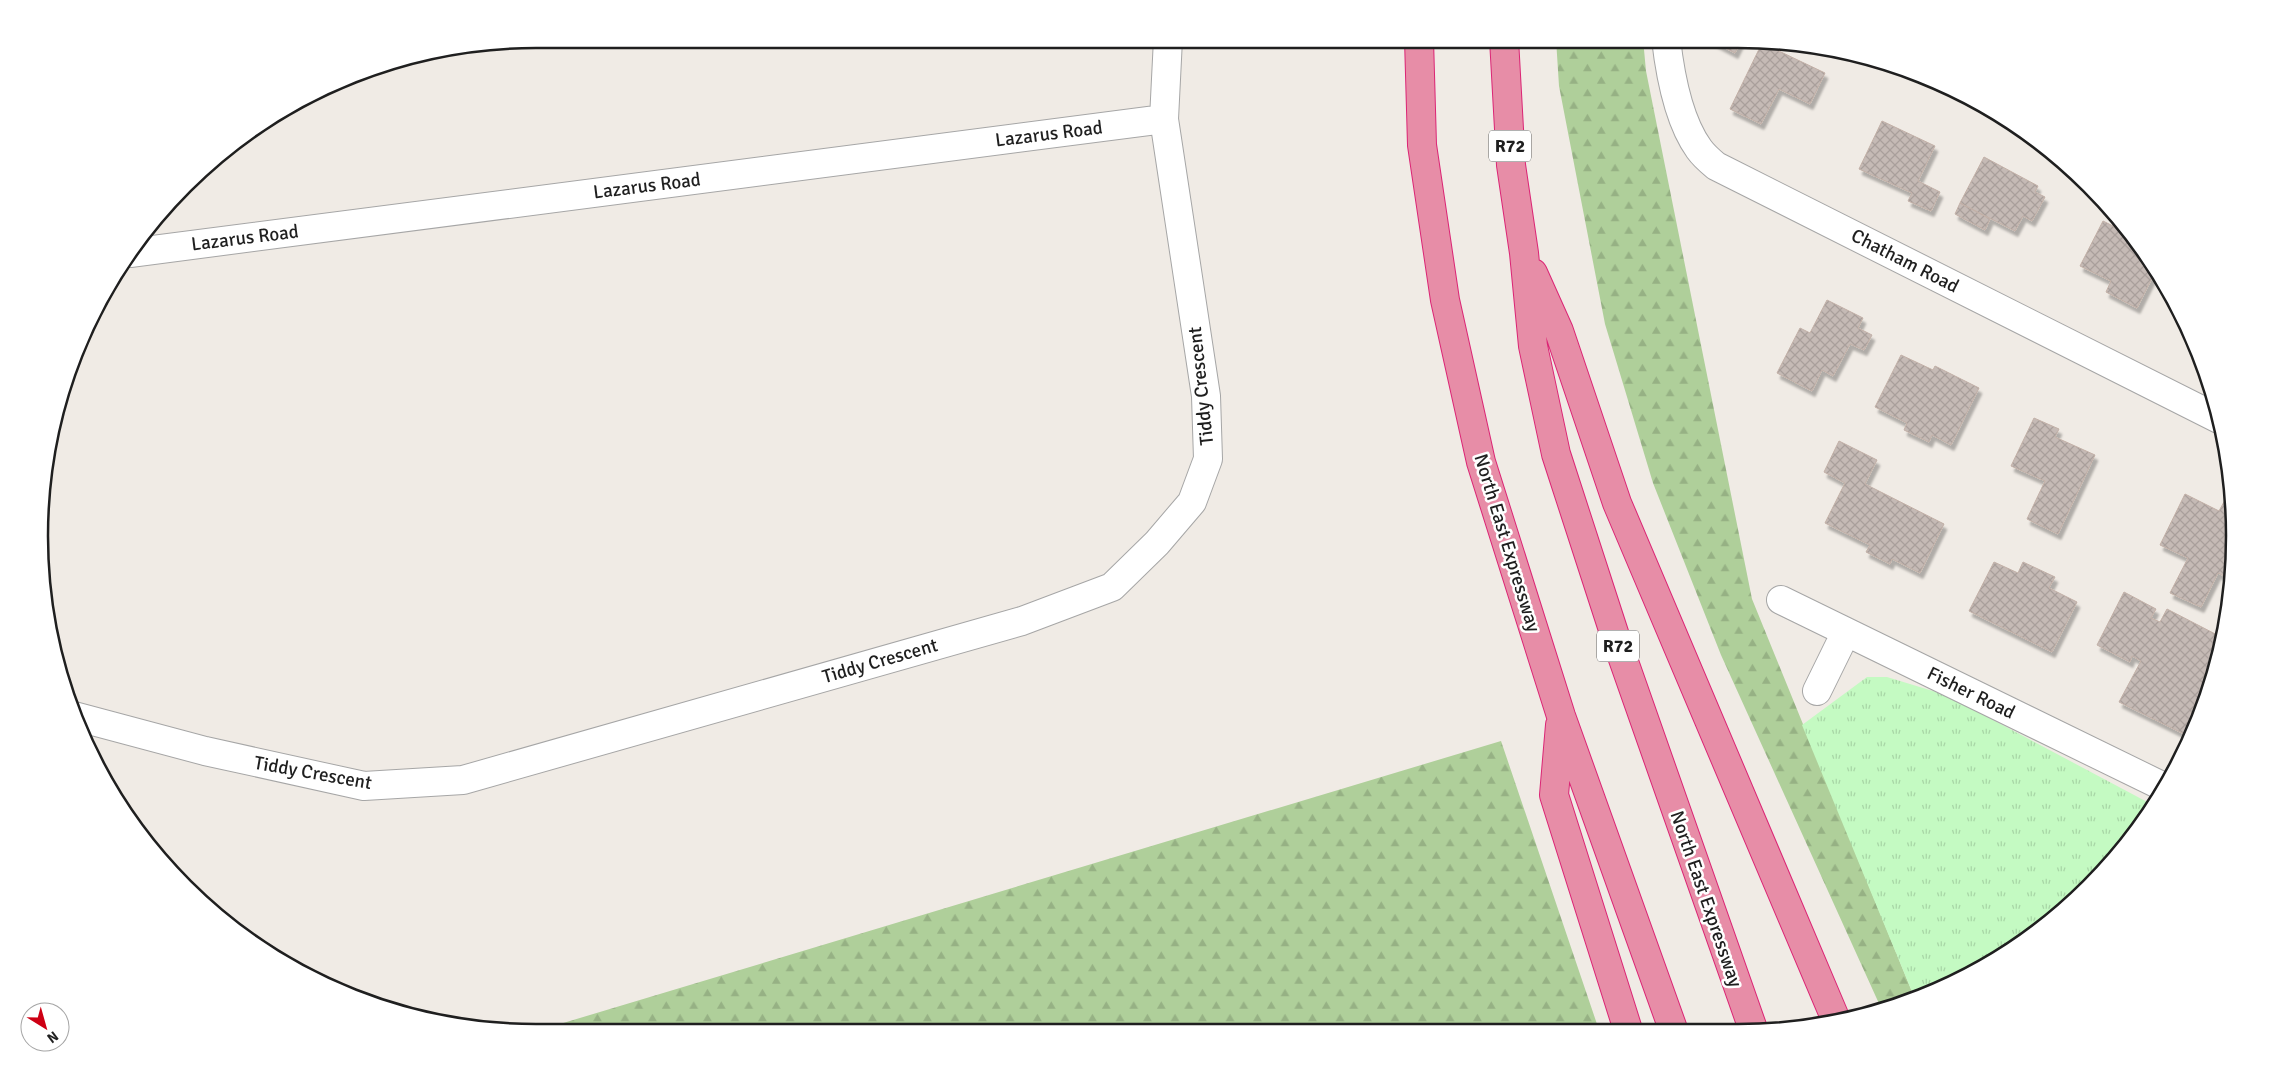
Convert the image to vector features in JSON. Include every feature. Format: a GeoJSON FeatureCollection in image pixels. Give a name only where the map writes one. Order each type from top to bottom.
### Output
{"type":"FeatureCollection","features":[{"type":"Feature","properties":{"kind":"highway","name":"North East Expressway"},"geometry":{"type":"LineString","coordinates":[[1419,48],[1422,145],[1445,300],[1481,462],[1561,716],[1671,1024]]}},
{"type":"Feature","properties":{"kind":"highway","name":"North East Expressway"},"geometry":{"type":"LineString","coordinates":[[1504,48],[1511,165],[1524,253],[1533,346],[1556,454],[1616,639],[1750,1024]]}},
{"type":"Feature","properties":{"kind":"highway"},"geometry":{"type":"LineString","coordinates":[[1524,253],[1559,331],[1617,503],[1834,1015]]}},
{"type":"Feature","properties":{"kind":"highway"},"geometry":{"type":"LineString","coordinates":[[1561,716],[1554,794],[1626,1024]]}},
{"type":"Feature","properties":{"kind":"street","name":"Tiddy Crescent"},"geometry":{"type":"LineString","coordinates":[[83,719],[205,752],[364,786],[463,780],[1022,621],[1112,587],[1157,543],[1192,502],[1208,459],[1206,396],[1164,120],[1168,48]]}},
{"type":"Feature","properties":{"kind":"street","name":"Chatham Road"},"geometry":{"type":"LineString","coordinates":[[1667,48],[1670,70],[1688,130],[1700,151],[1716,166],[2210,414]]}},
{"type":"Feature","properties":{"kind":"street","name":"Lazarus Road"},"geometry":{"type":"LineString","coordinates":[[139,252],[1164,120]]}},
{"type":"Feature","properties":{"kind":"street","name":"Fisher Road"},"geometry":{"type":"LineString","coordinates":[[1781,600],[2158,784]]}},
{"type":"Feature","properties":{"kind":"street"},"geometry":{"type":"LineString","coordinates":[[1817,691],[1846,632]]}},
{"type":"Feature","properties":{"kind":"green space"},"geometry":{"type":"Polygon","coordinates":[[[1557,48],[1644,48],[1646,71],[1752,599],[1912,992],[1894,999],[1879,1003],[1721,655],[1653,483],[1605,324],[1559,86],[1557,48]]]}},
{"type":"Feature","properties":{"kind":"green space"},"geometry":{"type":"Polygon","coordinates":[[[1867,677],[1887,677],[1946,695],[2146,802],[2125,833],[2104,858],[2059,903],[2034,924],[1981,959],[1953,974],[1912,992],[1802,725],[1867,677]]]}},
{"type":"Feature","properties":{"kind":"green space"},"geometry":{"type":"Polygon","coordinates":[[[1501,741],[1597,1024],[560,1024],[1501,741]]]}},
{"type":"Feature","properties":{"kind":"building"},"geometry":{"type":"Polygon","coordinates":[[[1725,48],[1737,48],[1735,53],[1725,48]]]}},
{"type":"Feature","properties":{"kind":"building"},"geometry":{"type":"Polygon","coordinates":[[[1759,49],[1776,50],[1825,73],[1810,104],[1779,89],[1761,124],[1730,109],[1759,49]]]}},
{"type":"Feature","properties":{"kind":"building"},"geometry":{"type":"Polygon","coordinates":[[[1882,121],[1935,146],[1918,181],[1940,192],[1931,211],[1908,201],[1912,193],[1859,169],[1882,121]]]}},
{"type":"Feature","properties":{"kind":"building"},"geometry":{"type":"Polygon","coordinates":[[[1984,157],[2038,186],[2035,192],[2045,197],[2032,221],[2023,216],[2015,231],[1960,203],[1984,157]]]}},
{"type":"Feature","properties":{"kind":"building"},"geometry":{"type":"Polygon","coordinates":[[[1960,203],[1990,219],[1985,230],[1955,214],[1960,203]]]}},
{"type":"Feature","properties":{"kind":"building"},"geometry":{"type":"Polygon","coordinates":[[[2103,221],[2115,227],[2152,279],[2137,308],[2106,292],[2111,281],[2080,266],[2103,221]]]}},
{"type":"Feature","properties":{"kind":"building"},"geometry":{"type":"Polygon","coordinates":[[[1827,300],[1863,318],[1858,328],[1872,335],[1864,350],[1850,344],[1833,376],[1822,370],[1812,391],[1777,373],[1800,328],[1810,333],[1827,300]]]}},
{"type":"Feature","properties":{"kind":"building"},"geometry":{"type":"Polygon","coordinates":[[[1901,355],[1933,370],[1935,366],[1979,388],[1951,445],[1932,435],[1929,442],[1904,430],[1907,423],[1875,407],[1901,355]]]}},
{"type":"Feature","properties":{"kind":"building"},"geometry":{"type":"Polygon","coordinates":[[[2034,418],[2059,429],[2055,437],[2095,455],[2058,534],[2027,519],[2045,481],[2011,466],[2034,418]]]}},
{"type":"Feature","properties":{"kind":"building"},"geometry":{"type":"Polygon","coordinates":[[[1839,441],[1877,460],[1865,484],[1944,524],[1920,573],[1892,559],[1890,564],[1866,552],[1870,545],[1825,523],[1845,483],[1824,472],[1839,441]]]}},
{"type":"Feature","properties":{"kind":"building"},"geometry":{"type":"Polygon","coordinates":[[[2185,494],[2219,511],[2224,502],[2226,536],[2223,576],[2218,573],[2201,607],[2170,593],[2188,558],[2160,545],[2185,494]]]}},
{"type":"Feature","properties":{"kind":"building"},"geometry":{"type":"Polygon","coordinates":[[[1994,562],[2018,573],[2023,562],[2055,577],[2049,588],[2077,602],[2052,652],[1969,611],[1994,562]]]}},
{"type":"Feature","properties":{"kind":"building"},"geometry":{"type":"Polygon","coordinates":[[[2124,592],[2156,609],[2151,618],[2160,622],[2167,609],[2215,634],[2200,693],[2183,734],[2119,702],[2141,661],[2132,656],[2130,662],[2097,645],[2124,592]]]}}]}
